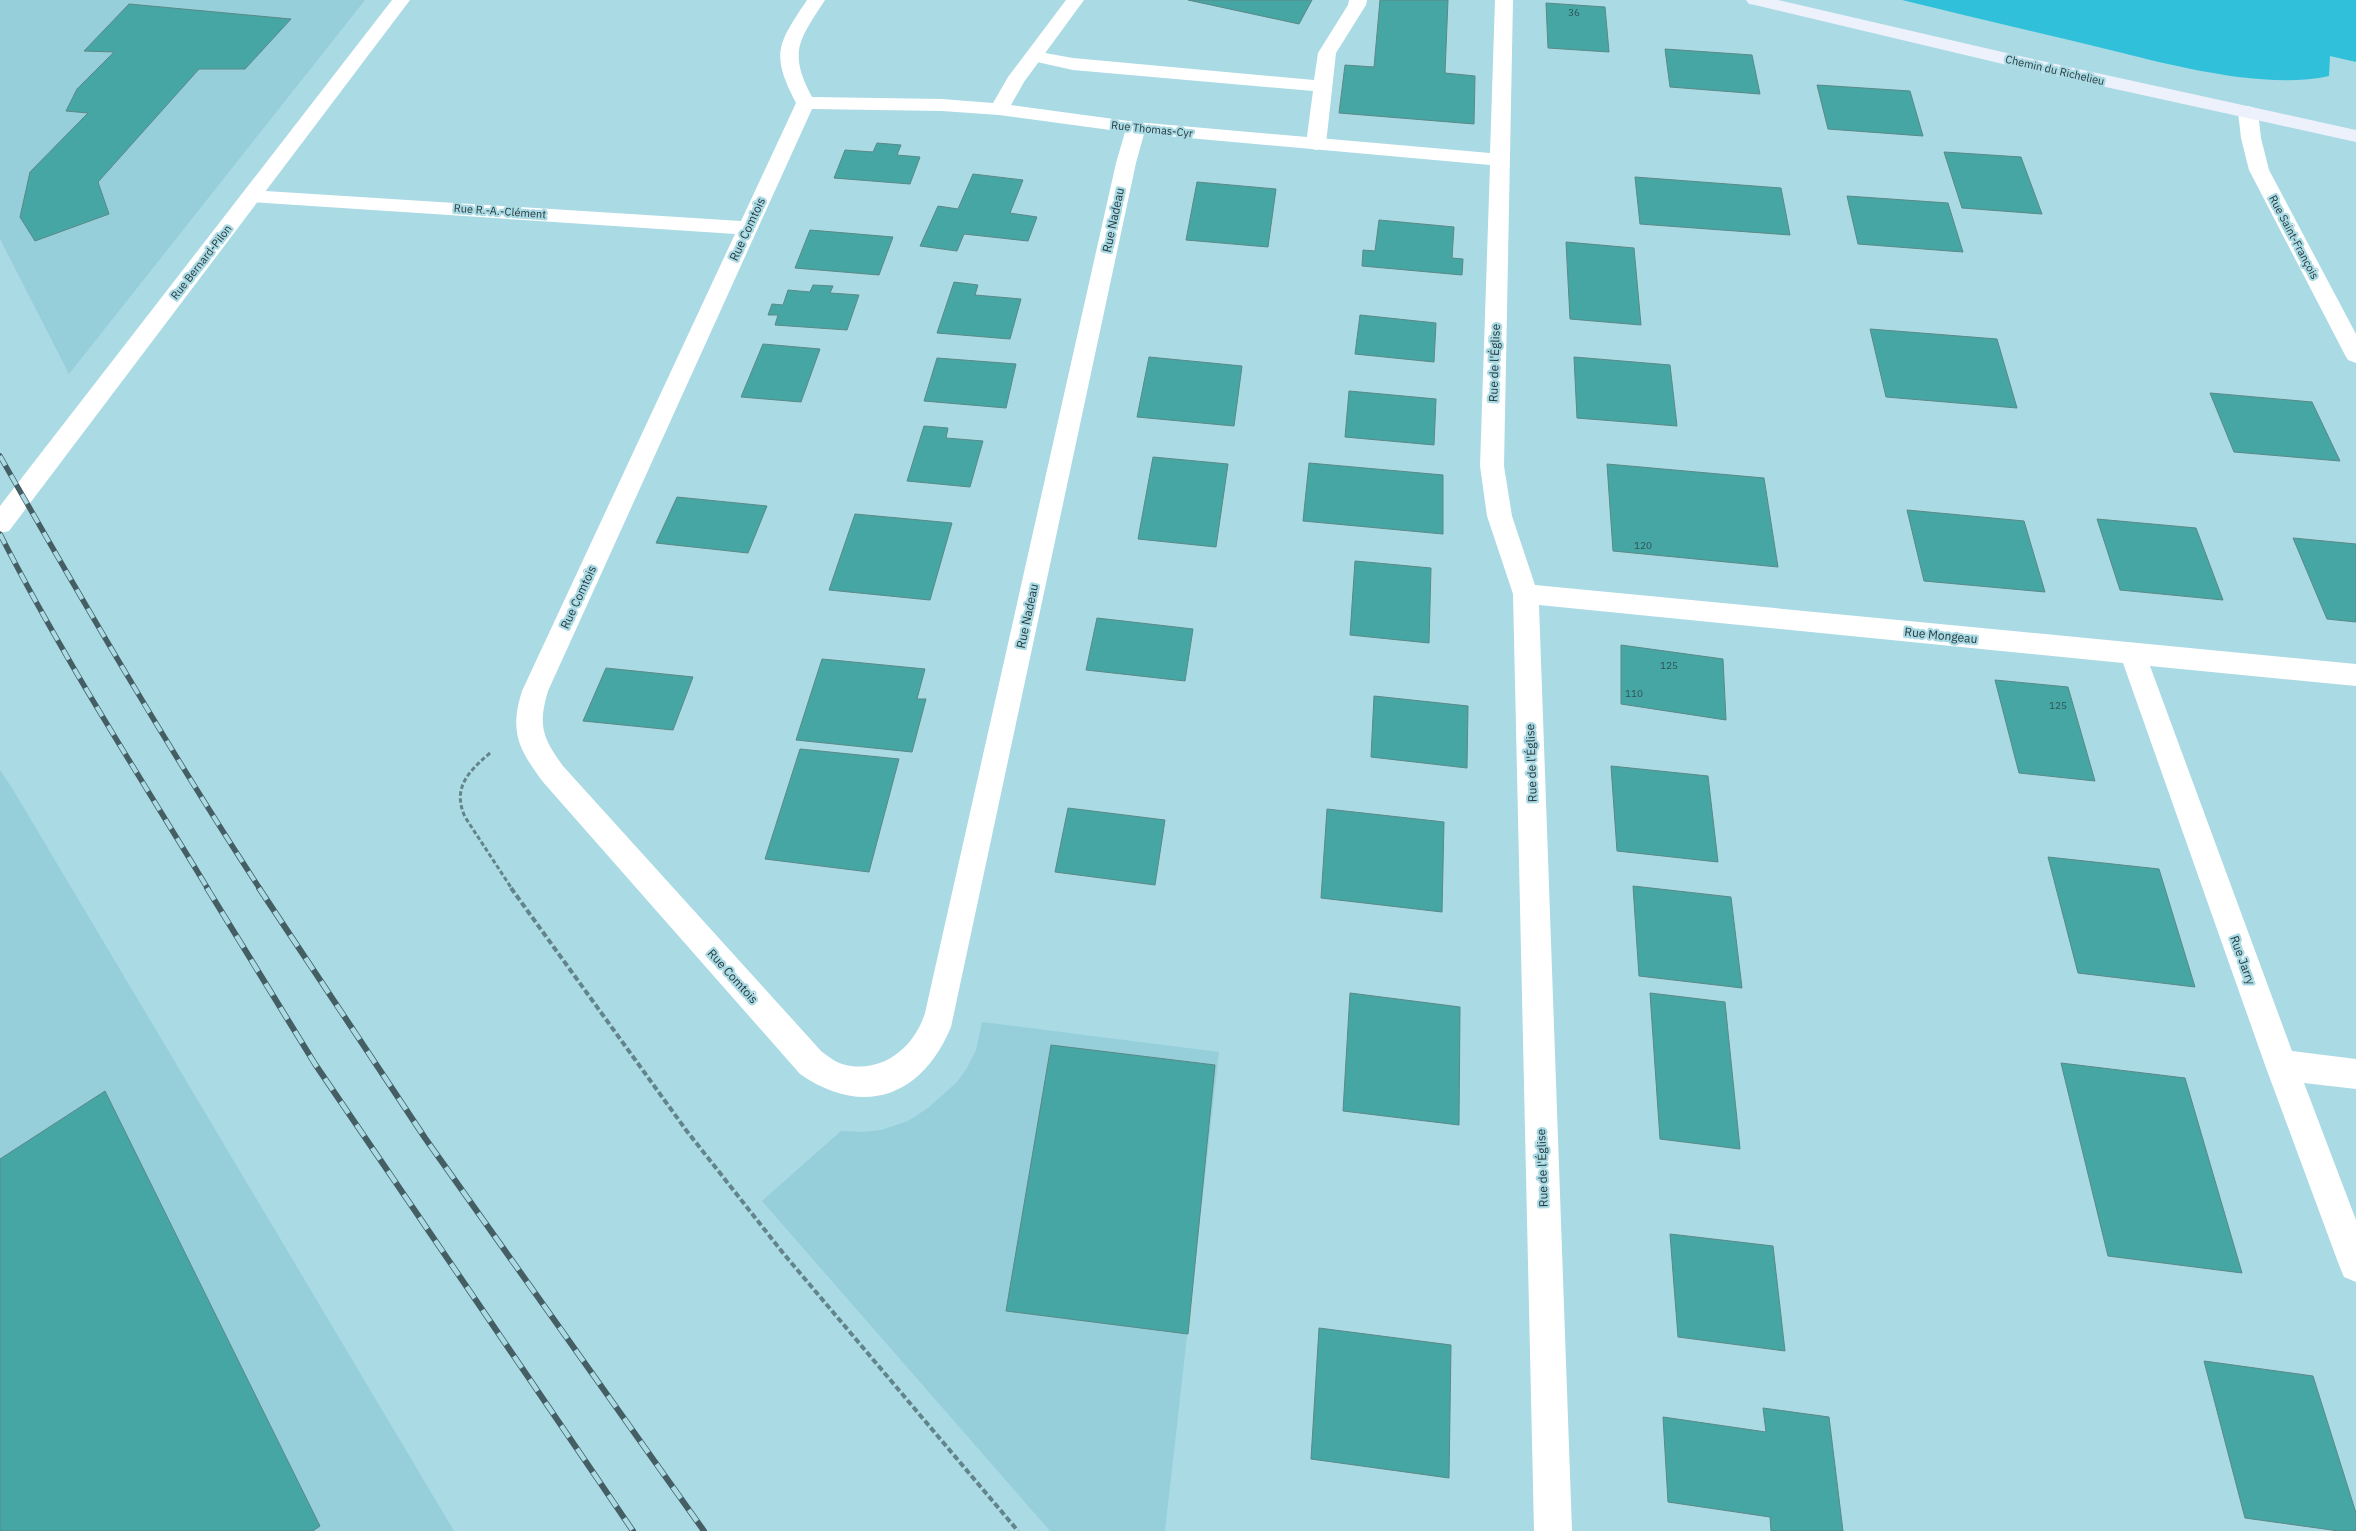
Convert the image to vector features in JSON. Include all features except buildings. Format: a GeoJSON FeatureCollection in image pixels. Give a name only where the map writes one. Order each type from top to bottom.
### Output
{"type":"FeatureCollection","features":[{"type":"Feature","properties":{"kind":"main road","name":"Chemin du Richelieu"},"geometry":{"type":"LineString","coordinates":[[1755,0],[2356,136]]}},
{"type":"Feature","properties":{"kind":"street","name":"Rue Bernard-Pilon"},"geometry":{"type":"LineString","coordinates":[[0,524],[401,0]]}},
{"type":"Feature","properties":{"kind":"street"},"geometry":{"type":"LineString","coordinates":[[805,103],[794,83],[787,57],[792,38],[816,0]]}},
{"type":"Feature","properties":{"kind":"street"},"geometry":{"type":"LineString","coordinates":[[999,109],[1015,81],[1075,0]]}},
{"type":"Feature","properties":{"kind":"street"},"geometry":{"type":"LineString","coordinates":[[1316,144],[1327,53],[1357,5],[1358,0]]}},
{"type":"Feature","properties":{"kind":"street","name":"Rue de l'Église"},"geometry":{"type":"LineString","coordinates":[[1504,0],[1492,466],[1496,505],[1501,526],[1526,594],[1553,1531]]}},
{"type":"Feature","properties":{"kind":"street"},"geometry":{"type":"LineString","coordinates":[[1034,56],[1073,64],[1323,86]]}},
{"type":"Feature","properties":{"kind":"street","name":"Rue Thomas-Cyr"},"geometry":{"type":"LineString","coordinates":[[805,103],[942,105],[999,109],[1136,128],[1500,160]]}},
{"type":"Feature","properties":{"kind":"street","name":"Rue Comtois"},"geometry":{"type":"LineString","coordinates":[[805,103],[535,691],[527,722],[529,735],[553,774],[811,1063],[822,1073],[850,1083],[882,1080]]}},
{"type":"Feature","properties":{"kind":"street","name":"Rue Saint-François"},"geometry":{"type":"LineString","coordinates":[[2248,112],[2250,138],[2259,170],[2356,355]]}},
{"type":"Feature","properties":{"kind":"street","name":"Rue Nadeau"},"geometry":{"type":"LineString","coordinates":[[882,1080],[897,1074],[922,1052],[936,1024],[947,982],[1126,163],[1136,128]]}},
{"type":"Feature","properties":{"kind":"street","name":"Rue R.-A.-Clément"},"geometry":{"type":"LineString","coordinates":[[251,196],[748,228]]}},
{"type":"Feature","properties":{"kind":"street","name":"Rue Mongeau"},"geometry":{"type":"LineString","coordinates":[[1526,594],[2356,675]]}},
{"type":"Feature","properties":{"kind":"street","name":"Rue Jarry"},"geometry":{"type":"LineString","coordinates":[[2133,654],[2281,1065],[2356,1265]]}},
{"type":"Feature","properties":{"kind":"street"},"geometry":{"type":"LineString","coordinates":[[2281,1065],[2356,1074]]}},
{"type":"Feature","properties":{"kind":"path"},"geometry":{"type":"LineString","coordinates":[[527,722],[475,766],[464,782],[459,793],[459,804],[465,817],[552,947],[686,1130],[789,1260],[1018,1531]]}},
{"type":"Feature","properties":{"kind":"shaded area"},"geometry":{"type":"Polygon","coordinates":[[[0,0],[365,0],[69,374],[0,239],[0,0]]]}},
{"type":"Feature","properties":{"kind":"shaded area"},"geometry":{"type":"Polygon","coordinates":[[[0,770],[12,788],[454,1531],[0,1531],[0,770]]]}},
{"type":"Feature","properties":{"kind":"shaded area"},"geometry":{"type":"Polygon","coordinates":[[[982,1022],[1219,1052],[1165,1531],[1050,1531],[762,1201],[841,1131],[863,1132],[881,1130],[908,1121],[928,1108],[957,1082],[967,1068],[976,1050],[982,1022]]]}},
{"type":"Feature","properties":{"kind":"water"},"geometry":{"type":"Polygon","coordinates":[[[1902,0],[2356,0],[2356,62],[2330,56],[2329,76],[2303,80],[2244,78],[2152,60],[1902,0]]]}},
{"type":"Feature","properties":{"kind":"railway"},"geometry":{"type":"LineString","coordinates":[[0,456],[127,674],[192,782],[260,889]]}},
{"type":"Feature","properties":{"kind":"railway"},"geometry":{"type":"LineString","coordinates":[[0,534],[74,669],[208,889]]}},
{"type":"Feature","properties":{"kind":"railway"},"geometry":{"type":"LineString","coordinates":[[207,888],[315,1064],[633,1531]]}},
{"type":"Feature","properties":{"kind":"railway"},"geometry":{"type":"LineString","coordinates":[[259,888],[425,1138],[704,1531]]}}]}
